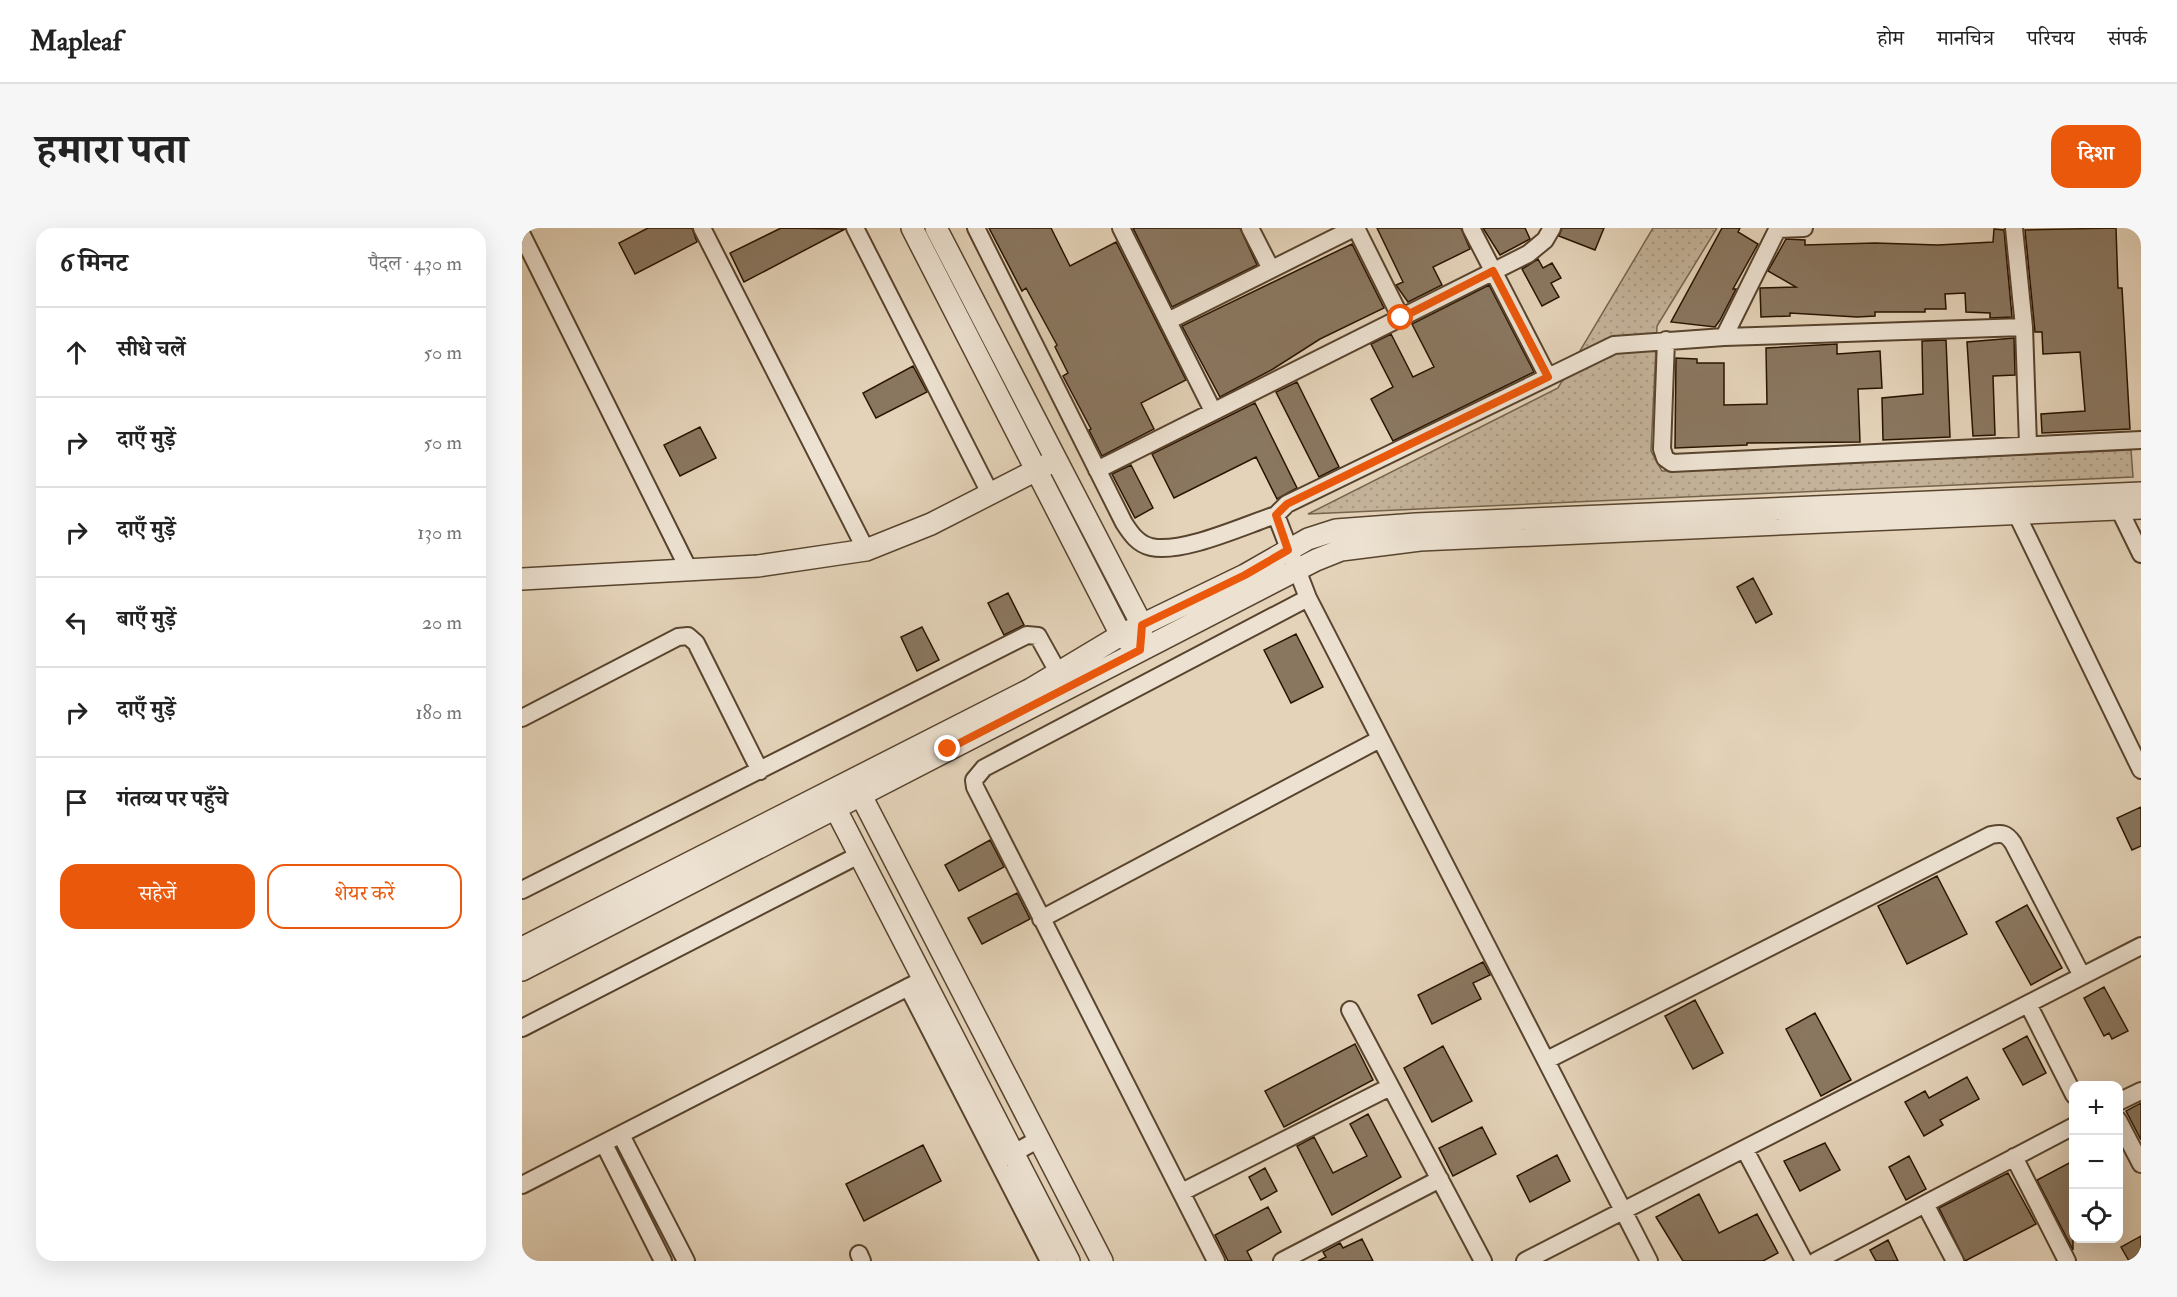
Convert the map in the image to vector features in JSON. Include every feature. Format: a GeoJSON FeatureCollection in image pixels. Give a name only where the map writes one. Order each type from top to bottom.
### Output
{"type":"FeatureCollection","features":[{"type":"Feature","properties":{"kind":"street"},"geometry":{"type":"LineString","coordinates":[[702,228],[866,550]]}},
{"type":"Feature","properties":{"kind":"street"},"geometry":{"type":"LineString","coordinates":[[855,228],[990,494]]}},
{"type":"Feature","properties":{"kind":"street"},"geometry":{"type":"LineString","coordinates":[[912,228],[1121,635],[1140,650]]}},
{"type":"Feature","properties":{"kind":"street"},"geometry":{"type":"LineString","coordinates":[[936,228],[1142,625],[1140,650]]}},
{"type":"Feature","properties":{"kind":"street"},"geometry":{"type":"LineString","coordinates":[[976,228],[1124,524],[1136,540],[1150,547],[1168,548],[1203,540],[1276,515],[1287,504],[1614,345],[1724,336],[2024,327]]}},
{"type":"Feature","properties":{"kind":"street"},"geometry":{"type":"LineString","coordinates":[[1121,228],[1213,411]]}},
{"type":"Feature","properties":{"kind":"street"},"geometry":{"type":"LineString","coordinates":[[1250,228],[1271,269]]}},
{"type":"Feature","properties":{"kind":"street"},"geometry":{"type":"LineString","coordinates":[[1168,321],[1355,228],[1401,318]]}},
{"type":"Feature","properties":{"kind":"street"},"geometry":{"type":"LineString","coordinates":[[1471,228],[1548,377]]}},
{"type":"Feature","properties":{"kind":"street"},"geometry":{"type":"LineString","coordinates":[[1097,470],[1528,254],[1545,240],[1552,228]]}},
{"type":"Feature","properties":{"kind":"street"},"geometry":{"type":"LineString","coordinates":[[1724,336],[1778,229],[1804,228]]}},
{"type":"Feature","properties":{"kind":"street"},"geometry":{"type":"LineString","coordinates":[[2014,228],[2024,327],[2028,446]]}},
{"type":"Feature","properties":{"kind":"street"},"geometry":{"type":"LineString","coordinates":[[522,235],[689,570]]}},
{"type":"Feature","properties":{"kind":"street"},"geometry":{"type":"LineString","coordinates":[[1660,341],[1662,449],[1665,458],[1672,463],[2141,440]]}},
{"type":"Feature","properties":{"kind":"street"},"geometry":{"type":"LineString","coordinates":[[522,579],[758,566],[866,550],[930,524],[1056,460]]}},
{"type":"Feature","properties":{"kind":"street"},"geometry":{"type":"LineString","coordinates":[[856,787],[1121,635],[1245,575],[1308,539],[1336,530],[2141,493]]}},
{"type":"Feature","properties":{"kind":"street"},"geometry":{"type":"LineString","coordinates":[[522,970],[856,787],[1341,550],[1420,540],[2141,508]]}},
{"type":"Feature","properties":{"kind":"street"},"geometry":{"type":"LineString","coordinates":[[2120,509],[2141,554]]}},
{"type":"Feature","properties":{"kind":"street"},"geometry":{"type":"LineString","coordinates":[[1276,515],[1308,598],[1649,1261]]}},
{"type":"Feature","properties":{"kind":"street"},"geometry":{"type":"LineString","coordinates":[[2017,515],[2141,770]]}},
{"type":"Feature","properties":{"kind":"street"},"geometry":{"type":"LineString","coordinates":[[1216,1261],[1041,919],[975,787],[974,780],[978,774],[1159,674],[1308,598]]}},
{"type":"Feature","properties":{"kind":"street"},"geometry":{"type":"LineString","coordinates":[[522,890],[1027,635],[1038,636],[1058,672]]}},
{"type":"Feature","properties":{"kind":"street"},"geometry":{"type":"LineString","coordinates":[[522,718],[678,637],[688,636],[696,643],[760,771]]}},
{"type":"Feature","properties":{"kind":"street"},"geometry":{"type":"LineString","coordinates":[[1041,919],[1380,739]]}},
{"type":"Feature","properties":{"kind":"street"},"geometry":{"type":"LineString","coordinates":[[856,787],[1102,1261]]}},
{"type":"Feature","properties":{"kind":"street"},"geometry":{"type":"LineString","coordinates":[[831,800],[859,855],[916,983],[1006,1158],[1069,1261]]}},
{"type":"Feature","properties":{"kind":"street"},"geometry":{"type":"LineString","coordinates":[[522,948],[831,800]]}},
{"type":"Feature","properties":{"kind":"street"},"geometry":{"type":"LineString","coordinates":[[1547,1060],[1991,835],[2001,833],[2013,843],[2082,976]]}},
{"type":"Feature","properties":{"kind":"street"},"geometry":{"type":"LineString","coordinates":[[522,1028],[859,855]]}},
{"type":"Feature","properties":{"kind":"street"},"geometry":{"type":"LineString","coordinates":[[1525,1261],[2141,946]]}},
{"type":"Feature","properties":{"kind":"street"},"geometry":{"type":"LineString","coordinates":[[522,1185],[916,983]]}},
{"type":"Feature","properties":{"kind":"street"},"geometry":{"type":"LineString","coordinates":[[2028,1004],[2069,1087]]}},
{"type":"Feature","properties":{"kind":"street"},"geometry":{"type":"LineString","coordinates":[[1350,1010],[1483,1261]]}},
{"type":"Feature","properties":{"kind":"street"},"geometry":{"type":"LineString","coordinates":[[1182,1192],[1390,1088]]}},
{"type":"Feature","properties":{"kind":"street"},"geometry":{"type":"LineString","coordinates":[[2123,1099],[2141,1090]]}},
{"type":"Feature","properties":{"kind":"street"},"geometry":{"type":"LineString","coordinates":[[1816,1261],[2069,1128]]}},
{"type":"Feature","properties":{"kind":"street"},"geometry":{"type":"LineString","coordinates":[[2123,1130],[2141,1164]]}},
{"type":"Feature","properties":{"kind":"street"},"geometry":{"type":"LineString","coordinates":[[621,1135],[686,1261]]}},
{"type":"Feature","properties":{"kind":"street"},"geometry":{"type":"LineString","coordinates":[[1006,1158],[1039,1139]]}},
{"type":"Feature","properties":{"kind":"street"},"geometry":{"type":"LineString","coordinates":[[604,1144],[656,1259],[677,1244]]}},
{"type":"Feature","properties":{"kind":"street"},"geometry":{"type":"LineString","coordinates":[[1745,1150],[1804,1261]]}},
{"type":"Feature","properties":{"kind":"street"},"geometry":{"type":"LineString","coordinates":[[2014,1157],[2067,1261]]}},
{"type":"Feature","properties":{"kind":"street"},"geometry":{"type":"LineString","coordinates":[[1006,1158],[1049,1261]]}},
{"type":"Feature","properties":{"kind":"street"},"geometry":{"type":"LineString","coordinates":[[1282,1261],[1440,1179]]}},
{"type":"Feature","properties":{"kind":"street"},"geometry":{"type":"LineString","coordinates":[[1925,1204],[1955,1261]]}},
{"type":"Feature","properties":{"kind":"shaded area"},"geometry":{"type":"Polygon","coordinates":[[[1653,228],[1717,228],[1657,326],[1651,451],[1662,471],[2131,450],[2133,477],[1308,514],[1558,388],[1653,228]]]}},
{"type":"Feature","properties":{"kind":"building"},"geometry":{"type":"Polygon","coordinates":[[[648,228],[692,228],[697,242],[635,274],[619,243],[648,228]]]}},
{"type":"Feature","properties":{"kind":"building"},"geometry":{"type":"Polygon","coordinates":[[[781,228],[845,229],[744,282],[730,253],[781,228]]]}},
{"type":"Feature","properties":{"kind":"building"},"geometry":{"type":"Polygon","coordinates":[[[989,228],[1051,228],[1070,266],[1116,242],[1186,380],[1141,403],[1154,429],[1102,456],[1089,430],[1091,429],[1063,376],[1068,373],[1055,347],[1057,345],[1026,288],[1022,291],[989,228]]]}},
{"type":"Feature","properties":{"kind":"building"},"geometry":{"type":"Polygon","coordinates":[[[1133,228],[1240,228],[1257,265],[1172,307],[1133,228]]]}},
{"type":"Feature","properties":{"kind":"building"},"geometry":{"type":"Polygon","coordinates":[[[1377,228],[1461,228],[1470,249],[1433,267],[1442,285],[1408,302],[1396,285],[1403,282],[1377,228]]]}},
{"type":"Feature","properties":{"kind":"building"},"geometry":{"type":"Polygon","coordinates":[[[1483,228],[1525,228],[1530,239],[1500,255],[1483,228]]]}},
{"type":"Feature","properties":{"kind":"building"},"geometry":{"type":"Polygon","coordinates":[[[1562,228],[1604,228],[1595,250],[1559,236],[1562,228]]]}},
{"type":"Feature","properties":{"kind":"building"},"geometry":{"type":"Polygon","coordinates":[[[1722,228],[1740,228],[1738,232],[1758,244],[1733,289],[1736,289],[1720,320],[1715,327],[1671,322],[1722,228]]]}},
{"type":"Feature","properties":{"kind":"building"},"geometry":{"type":"Polygon","coordinates":[[[2116,228],[2118,288],[2122,288],[2130,429],[2042,433],[2041,414],[2085,411],[2080,352],[2043,354],[2042,332],[2035,332],[2025,230],[2116,228]]]}},
{"type":"Feature","properties":{"kind":"building"},"geometry":{"type":"Polygon","coordinates":[[[1994,229],[2004,230],[2012,317],[1990,318],[1990,313],[1966,312],[1965,293],[1945,294],[1946,309],[1925,309],[1925,312],[1875,312],[1875,316],[1857,317],[1790,313],[1790,316],[1761,317],[1760,288],[1796,287],[1768,271],[1786,239],[1805,240],[1805,245],[1875,243],[1938,245],[1993,242],[1994,229]]]}},
{"type":"Feature","properties":{"kind":"building"},"geometry":{"type":"Polygon","coordinates":[[[1352,244],[1384,308],[1320,339],[1273,369],[1220,397],[1182,326],[1352,244]]]}},
{"type":"Feature","properties":{"kind":"building"},"geometry":{"type":"Polygon","coordinates":[[[1538,259],[1543,268],[1552,263],[1561,278],[1551,283],[1559,297],[1542,306],[1522,269],[1538,259]]]}},
{"type":"Feature","properties":{"kind":"building"},"geometry":{"type":"Polygon","coordinates":[[[1489,285],[1534,372],[1393,441],[1371,399],[1393,387],[1371,344],[1391,334],[1413,377],[1434,367],[1412,324],[1489,285]]]}},
{"type":"Feature","properties":{"kind":"building"},"geometry":{"type":"Polygon","coordinates":[[[2014,338],[2015,375],[1993,376],[1995,435],[1973,436],[1967,342],[2014,338]]]}},
{"type":"Feature","properties":{"kind":"building"},"geometry":{"type":"Polygon","coordinates":[[[1946,340],[1950,437],[1883,440],[1882,398],[1923,394],[1922,341],[1946,340]]]}},
{"type":"Feature","properties":{"kind":"building"},"geometry":{"type":"Polygon","coordinates":[[[1837,344],[1837,354],[1880,351],[1882,388],[1858,389],[1860,442],[1747,443],[1747,445],[1675,448],[1676,358],[1697,359],[1697,363],[1724,363],[1724,405],[1767,404],[1766,348],[1837,344]]]}},
{"type":"Feature","properties":{"kind":"building"},"geometry":{"type":"Polygon","coordinates":[[[913,366],[927,392],[876,418],[863,393],[913,366]]]}},
{"type":"Feature","properties":{"kind":"building"},"geometry":{"type":"Polygon","coordinates":[[[1297,382],[1339,467],[1319,477],[1276,392],[1297,382]]]}},
{"type":"Feature","properties":{"kind":"building"},"geometry":{"type":"Polygon","coordinates":[[[1255,403],[1297,488],[1277,499],[1256,457],[1174,498],[1152,454],[1255,403]]]}},
{"type":"Feature","properties":{"kind":"building"},"geometry":{"type":"Polygon","coordinates":[[[700,427],[716,458],[680,476],[664,445],[700,427]]]}},
{"type":"Feature","properties":{"kind":"building"},"geometry":{"type":"Polygon","coordinates":[[[1131,465],[1153,508],[1135,518],[1112,474],[1131,465]]]}},
{"type":"Feature","properties":{"kind":"building"},"geometry":{"type":"Polygon","coordinates":[[[1753,578],[1772,614],[1756,623],[1737,587],[1753,578]]]}},
{"type":"Feature","properties":{"kind":"building"},"geometry":{"type":"Polygon","coordinates":[[[1008,593],[1024,625],[1004,635],[988,603],[1008,593]]]}},
{"type":"Feature","properties":{"kind":"building"},"geometry":{"type":"Polygon","coordinates":[[[922,627],[939,660],[917,671],[901,637],[922,627]]]}},
{"type":"Feature","properties":{"kind":"building"},"geometry":{"type":"Polygon","coordinates":[[[1296,634],[1323,687],[1291,703],[1264,650],[1296,634]]]}},
{"type":"Feature","properties":{"kind":"building"},"geometry":{"type":"Polygon","coordinates":[[[2141,807],[2141,846],[2132,850],[2117,818],[2141,807]]]}},
{"type":"Feature","properties":{"kind":"building"},"geometry":{"type":"Polygon","coordinates":[[[990,840],[1004,867],[959,891],[945,865],[990,840]]]}},
{"type":"Feature","properties":{"kind":"building"},"geometry":{"type":"Polygon","coordinates":[[[1937,876],[1967,934],[1907,964],[1878,906],[1937,876]]]}},
{"type":"Feature","properties":{"kind":"building"},"geometry":{"type":"Polygon","coordinates":[[[1017,893],[1030,919],[982,944],[968,918],[1017,893]]]}},
{"type":"Feature","properties":{"kind":"building"},"geometry":{"type":"Polygon","coordinates":[[[2027,905],[2062,968],[2031,985],[1996,922],[2027,905]]]}},
{"type":"Feature","properties":{"kind":"building"},"geometry":{"type":"Polygon","coordinates":[[[1483,962],[1490,975],[1473,983],[1481,999],[1432,1024],[1418,995],[1483,962]]]}},
{"type":"Feature","properties":{"kind":"building"},"geometry":{"type":"Polygon","coordinates":[[[2104,987],[2128,1031],[2112,1039],[2109,1033],[2104,1036],[2084,998],[2104,987]]]}},
{"type":"Feature","properties":{"kind":"building"},"geometry":{"type":"Polygon","coordinates":[[[1695,1000],[1723,1053],[1693,1069],[1665,1016],[1695,1000]]]}},
{"type":"Feature","properties":{"kind":"building"},"geometry":{"type":"Polygon","coordinates":[[[1815,1013],[1851,1080],[1821,1096],[1786,1029],[1815,1013]]]}},
{"type":"Feature","properties":{"kind":"building"},"geometry":{"type":"Polygon","coordinates":[[[2027,1036],[2046,1073],[2023,1085],[2003,1049],[2027,1036]]]}},
{"type":"Feature","properties":{"kind":"building"},"geometry":{"type":"Polygon","coordinates":[[[1355,1044],[1373,1080],[1284,1127],[1265,1091],[1355,1044]]]}},
{"type":"Feature","properties":{"kind":"building"},"geometry":{"type":"Polygon","coordinates":[[[1443,1046],[1472,1101],[1432,1122],[1404,1068],[1443,1046]]]}},
{"type":"Feature","properties":{"kind":"building"},"geometry":{"type":"Polygon","coordinates":[[[1967,1077],[1979,1099],[1940,1120],[1943,1125],[1924,1136],[1905,1102],[1925,1091],[1929,1098],[1967,1077]]]}},
{"type":"Feature","properties":{"kind":"building"},"geometry":{"type":"Polygon","coordinates":[[[2141,1103],[2141,1140],[2126,1111],[2141,1103]]]}},
{"type":"Feature","properties":{"kind":"building"},"geometry":{"type":"Polygon","coordinates":[[[1368,1114],[1401,1177],[1332,1215],[1297,1146],[1314,1137],[1333,1173],[1367,1156],[1350,1124],[1368,1114]]]}},
{"type":"Feature","properties":{"kind":"building"},"geometry":{"type":"Polygon","coordinates":[[[1482,1127],[1496,1154],[1453,1176],[1439,1148],[1482,1127]]]}},
{"type":"Feature","properties":{"kind":"building"},"geometry":{"type":"Polygon","coordinates":[[[1825,1143],[1840,1170],[1800,1191],[1784,1161],[1825,1143]]]}},
{"type":"Feature","properties":{"kind":"building"},"geometry":{"type":"Polygon","coordinates":[[[923,1145],[941,1181],[864,1221],[846,1184],[923,1145]]]}},
{"type":"Feature","properties":{"kind":"building"},"geometry":{"type":"Polygon","coordinates":[[[1557,1155],[1570,1181],[1530,1202],[1517,1176],[1557,1155]]]}},
{"type":"Feature","properties":{"kind":"building"},"geometry":{"type":"Polygon","coordinates":[[[1909,1156],[1926,1189],[1906,1200],[1889,1167],[1909,1156]]]}},
{"type":"Feature","properties":{"kind":"building"},"geometry":{"type":"Polygon","coordinates":[[[2069,1163],[2069,1242],[2037,1180],[2069,1163]]]}},
{"type":"Feature","properties":{"kind":"building"},"geometry":{"type":"Polygon","coordinates":[[[1265,1168],[1277,1191],[1261,1200],[1249,1177],[1265,1168]]]}},
{"type":"Feature","properties":{"kind":"building"},"geometry":{"type":"Polygon","coordinates":[[[2008,1173],[2036,1224],[1965,1261],[1939,1208],[2008,1173]]]}},
{"type":"Feature","properties":{"kind":"building"},"geometry":{"type":"Polygon","coordinates":[[[1699,1194],[1719,1233],[1757,1214],[1778,1253],[1763,1261],[1683,1261],[1656,1217],[1699,1194]]]}},
{"type":"Feature","properties":{"kind":"building"},"geometry":{"type":"Polygon","coordinates":[[[1268,1207],[1281,1232],[1247,1251],[1252,1261],[1228,1261],[1215,1235],[1268,1207]]]}},
{"type":"Feature","properties":{"kind":"building"},"geometry":{"type":"Polygon","coordinates":[[[2141,1236],[2141,1261],[2129,1261],[2121,1247],[2141,1236]]]}},
{"type":"Feature","properties":{"kind":"building"},"geometry":{"type":"Polygon","coordinates":[[[1362,1239],[1373,1261],[1318,1261],[1326,1257],[1323,1252],[1340,1243],[1343,1248],[1362,1239]]]}},
{"type":"Feature","properties":{"kind":"building"},"geometry":{"type":"Polygon","coordinates":[[[1888,1240],[1898,1261],[1876,1261],[1870,1250],[1888,1240]]]}},
{"type":"Feature","properties":{"kind":"route"},"geometry":{"type":"LineString","coordinates":[[948,749],[1140,650],[1142,625],[1245,575],[1288,550],[1276,515],[1287,504],[1497,404],[1548,377],[1493,271],[1401,318]]}}]}
